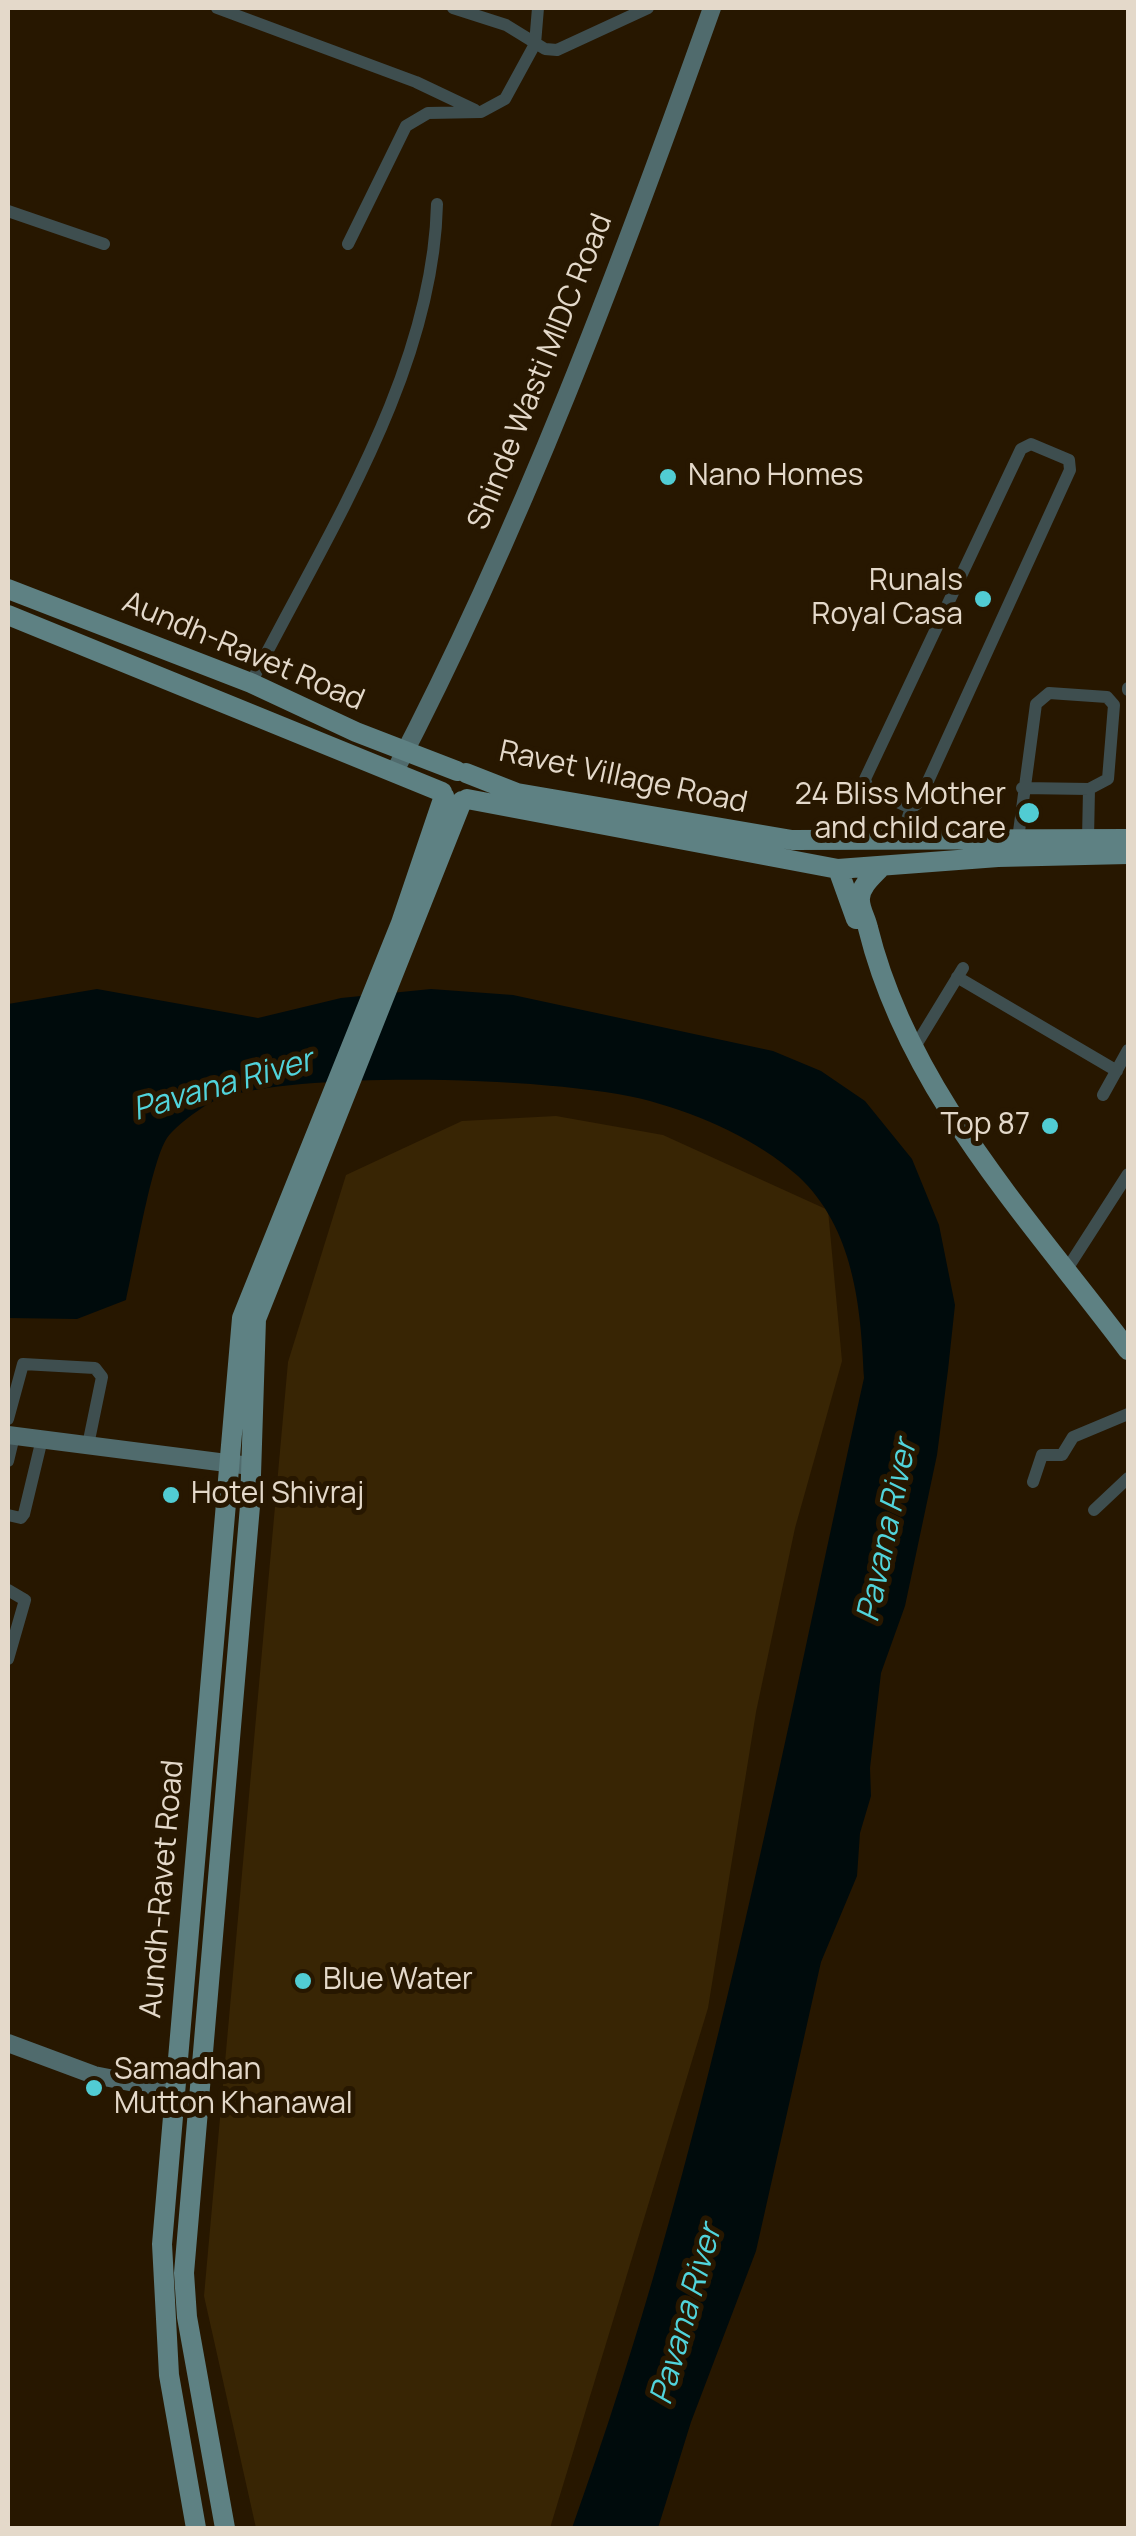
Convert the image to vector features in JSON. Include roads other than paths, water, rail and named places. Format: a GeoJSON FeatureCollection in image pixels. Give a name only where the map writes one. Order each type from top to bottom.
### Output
{"type":"FeatureCollection","features":[{"type":"Feature","properties":{"kind":"main road","name":"Aundh-Ravet Road"},"geometry":{"type":"LineString","coordinates":[[8,589],[461,772]]}},
{"type":"Feature","properties":{"kind":"main road","name":"Aundh-Ravet Road"},"geometry":{"type":"LineString","coordinates":[[8,615],[454,797]]}},
{"type":"Feature","properties":{"kind":"main road"},"geometry":{"type":"LineString","coordinates":[[239,1464],[247,1342],[454,797],[473,786],[461,772]]}},
{"type":"Feature","properties":{"kind":"main road","name":"Ravet Village Road"},"geometry":{"type":"LineString","coordinates":[[461,772],[518,793],[623,813],[746,834],[826,840],[893,853],[1128,854]]}},
{"type":"Feature","properties":{"kind":"main road","name":"Ravet Village Road"},"geometry":{"type":"LineString","coordinates":[[454,797],[833,868],[893,853],[1018,839],[1128,839]]}},
{"type":"Feature","properties":{"kind":"main road"},"geometry":{"type":"LineString","coordinates":[[826,840],[821,861],[833,868],[872,947],[913,1050],[958,1126],[1128,1350]]}},
{"type":"Feature","properties":{"kind":"main road"},"geometry":{"type":"LineString","coordinates":[[872,947],[860,897],[893,853]]}},
{"type":"Feature","properties":{"kind":"main road","name":"Aundh-Ravet Road"},"geometry":{"type":"LineString","coordinates":[[196,2528],[164,2319],[162,2244],[239,1464]]}},
{"type":"Feature","properties":{"kind":"main road","name":"Aundh-Ravet Road"},"geometry":{"type":"LineString","coordinates":[[225,2528],[187,2317],[185,2245],[250,1506],[239,1464]]}},
{"type":"Feature","properties":{"kind":"street"},"geometry":{"type":"LineString","coordinates":[[217,8],[416,82],[480,112]]}},
{"type":"Feature","properties":{"kind":"street"},"geometry":{"type":"LineString","coordinates":[[454,8],[506,26],[535,44],[568,48],[648,8]]}},
{"type":"Feature","properties":{"kind":"street"},"geometry":{"type":"LineString","coordinates":[[348,244],[406,126],[428,113],[480,112],[506,100],[535,44],[538,8]]}},
{"type":"Feature","properties":{"kind":"street","name":"Shinde Wasti MIDC Road"},"geometry":{"type":"LineString","coordinates":[[395,771],[495,557],[606,292],[712,8]]}},
{"type":"Feature","properties":{"kind":"street"},"geometry":{"type":"LineString","coordinates":[[251,684],[408,362],[434,266],[437,204]]}},
{"type":"Feature","properties":{"kind":"street"},"geometry":{"type":"LineString","coordinates":[[8,210],[104,244]]}},
{"type":"Feature","properties":{"kind":"street"},"geometry":{"type":"LineString","coordinates":[[893,853],[1070,470],[1068,460],[1031,444],[1022,449],[865,780],[868,788],[911,808]]}},
{"type":"Feature","properties":{"kind":"street"},"geometry":{"type":"LineString","coordinates":[[1018,839],[1022,788],[1036,704],[1049,693],[1112,700],[1108,779],[1089,790],[1022,788]]}},
{"type":"Feature","properties":{"kind":"street"},"geometry":{"type":"LineString","coordinates":[[1088,839],[1089,790]]}},
{"type":"Feature","properties":{"kind":"street"},"geometry":{"type":"LineString","coordinates":[[913,1050],[960,973],[1117,1071]]}},
{"type":"Feature","properties":{"kind":"street"},"geometry":{"type":"LineString","coordinates":[[1102,1095],[1128,1050]]}},
{"type":"Feature","properties":{"kind":"street"},"geometry":{"type":"LineString","coordinates":[[1068,1269],[1128,1174]]}},
{"type":"Feature","properties":{"kind":"street"},"geometry":{"type":"LineString","coordinates":[[8,1461],[18,1372],[24,1364],[95,1368],[102,1377],[88,1445]]}},
{"type":"Feature","properties":{"kind":"street"},"geometry":{"type":"LineString","coordinates":[[1033,1482],[1042,1455],[1062,1455],[1074,1437],[1128,1414]]}},
{"type":"Feature","properties":{"kind":"street"},"geometry":{"type":"LineString","coordinates":[[10,1430],[42,1440],[239,1464]]}},
{"type":"Feature","properties":{"kind":"street"},"geometry":{"type":"LineString","coordinates":[[8,1514],[23,1517],[42,1440]]}},
{"type":"Feature","properties":{"kind":"street"},"geometry":{"type":"LineString","coordinates":[[1094,1510],[1128,1478]]}},
{"type":"Feature","properties":{"kind":"street"},"geometry":{"type":"LineString","coordinates":[[8,1590],[25,1600],[8,1659]]}},
{"type":"Feature","properties":{"kind":"street"},"geometry":{"type":"LineString","coordinates":[[8,2043],[94,2075],[175,2091]]}},
{"type":"Feature","properties":{"kind":"water","name":"Pavana River"},"geometry":{"type":"Polygon","coordinates":[[[97,989],[258,1018],[341,998],[431,989],[513,995],[773,1051],[821,1071],[865,1101],[912,1159],[939,1225],[955,1305],[948,1370],[937,1455],[905,1606],[881,1673],[870,1768],[871,1796],[860,1833],[857,1876],[821,1962],[756,2251],[691,2422],[658,2528],[572,2528],[620,2388],[701,2103],[864,1378],[857,1297],[843,1244],[817,1197],[782,1163],[728,1130],[670,1107],[558,1086],[435,1080],[312,1083],[221,1098],[200,1109],[171,1133],[155,1169],[126,1300],[77,1319],[8,1318],[8,1004],[97,989]]]}},
{"type":"Feature","properties":{"kind":"place","name":"Nano Homes"},"geometry":{"type":"Point","coordinates":[668,477]}},
{"type":"Feature","properties":{"kind":"place","name":"Runals Royal Casa"},"geometry":{"type":"Point","coordinates":[983,599]}},
{"type":"Feature","properties":{"kind":"place","name":"24 Bliss Mother and child care"},"geometry":{"type":"Point","coordinates":[1029,813]}},
{"type":"Feature","properties":{"kind":"place","name":"Top 87"},"geometry":{"type":"Point","coordinates":[1050,1126]}},
{"type":"Feature","properties":{"kind":"place","name":"Hotel Shivraj"},"geometry":{"type":"Point","coordinates":[171,1495]}},
{"type":"Feature","properties":{"kind":"place","name":"Blue Water"},"geometry":{"type":"Point","coordinates":[303,1981]}},
{"type":"Feature","properties":{"kind":"place","name":"Samadhan Mutton Khanawal"},"geometry":{"type":"Point","coordinates":[94,2088]}}]}
